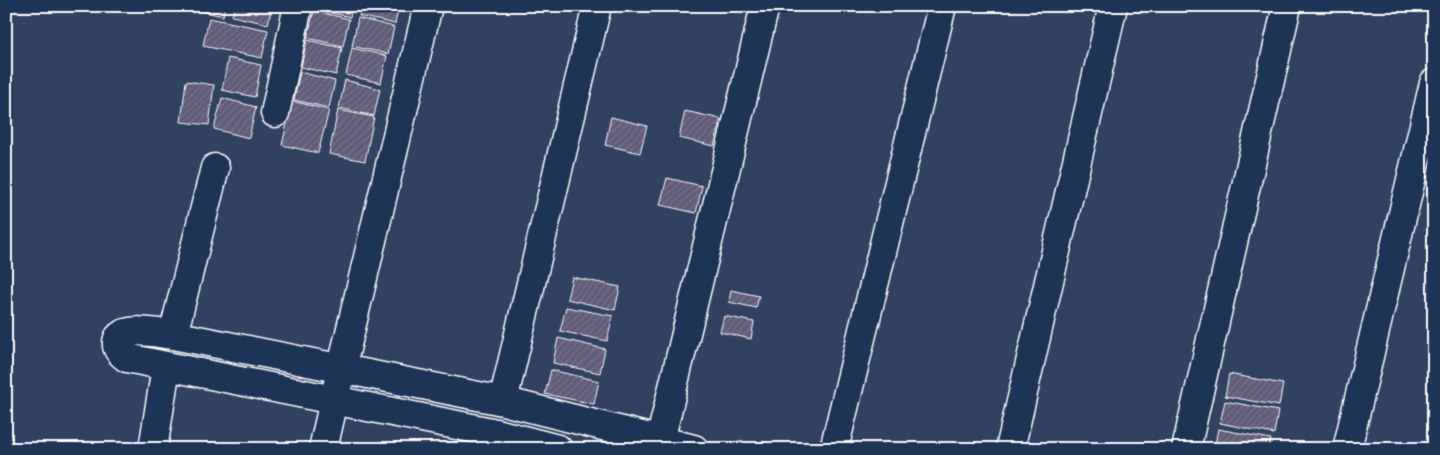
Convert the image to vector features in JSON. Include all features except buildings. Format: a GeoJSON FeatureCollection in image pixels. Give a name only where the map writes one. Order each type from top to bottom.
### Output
{"type":"FeatureCollection","features":[{"type":"Feature","properties":{"kind":"street"},"geometry":{"type":"LineString","coordinates":[[275,113],[298,6]]}},
{"type":"Feature","properties":{"kind":"street"},"geometry":{"type":"LineString","coordinates":[[323,449],[340,370],[428,6]]}},
{"type":"Feature","properties":{"kind":"street"},"geometry":{"type":"LineString","coordinates":[[503,402],[597,6]]}},
{"type":"Feature","properties":{"kind":"street"},"geometry":{"type":"LineString","coordinates":[[660,441],[765,6]]}},
{"type":"Feature","properties":{"kind":"street"},"geometry":{"type":"LineString","coordinates":[[834,449],[942,6]]}},
{"type":"Feature","properties":{"kind":"street"},"geometry":{"type":"LineString","coordinates":[[1010,449],[1113,6]]}},
{"type":"Feature","properties":{"kind":"street"},"geometry":{"type":"LineString","coordinates":[[1186,449],[1287,6]]}},
{"type":"Feature","properties":{"kind":"street"},"geometry":{"type":"LineString","coordinates":[[1347,449],[1434,83]]}},
{"type":"Feature","properties":{"kind":"street"},"geometry":{"type":"LineString","coordinates":[[173,335],[215,168]]}},
{"type":"Feature","properties":{"kind":"street"},"geometry":{"type":"LineString","coordinates":[[558,449],[495,441],[334,402],[126,358],[120,353],[117,344],[118,338],[122,333],[132,331],[173,335],[503,402],[694,449]]}},
{"type":"Feature","properties":{"kind":"street"},"geometry":{"type":"LineString","coordinates":[[153,449],[166,367]]}}]}
